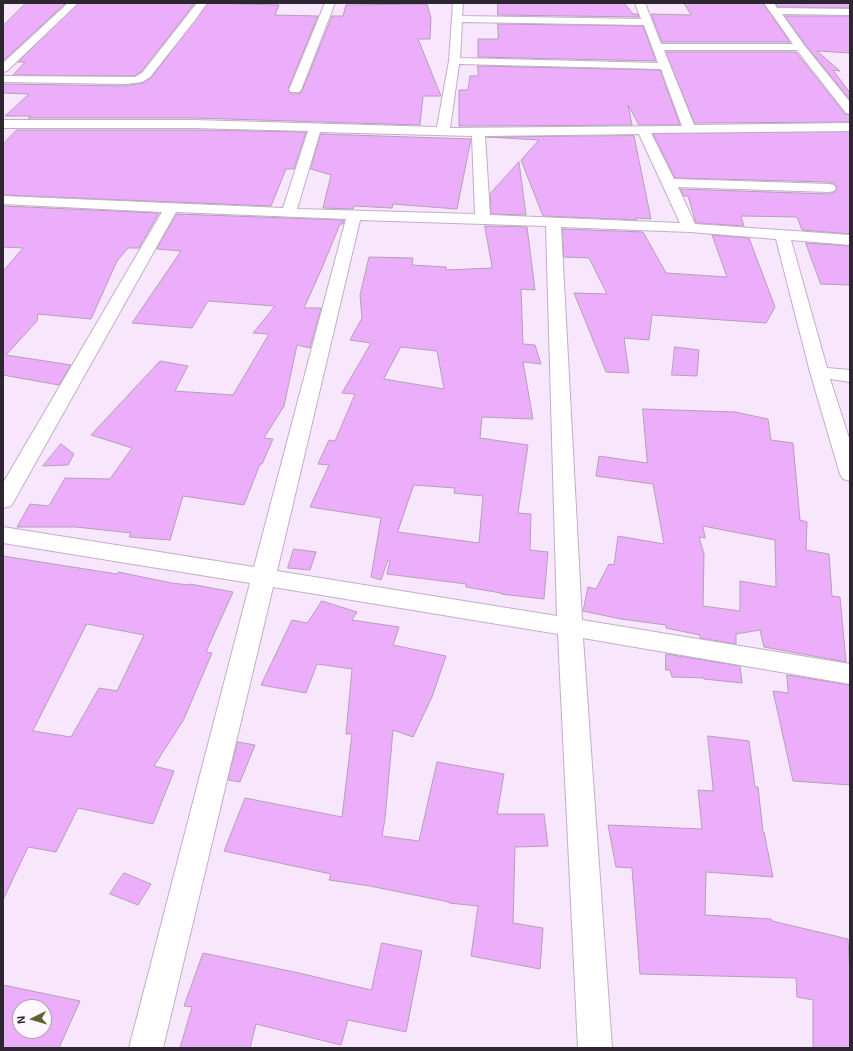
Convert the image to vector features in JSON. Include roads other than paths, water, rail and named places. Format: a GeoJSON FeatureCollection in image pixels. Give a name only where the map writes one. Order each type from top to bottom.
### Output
{"type":"FeatureCollection","features":[{"type":"Feature","properties":{"kind":"street"},"geometry":{"type":"LineString","coordinates":[[3,69],[73,3]]}},
{"type":"Feature","properties":{"kind":"street"},"geometry":{"type":"LineString","coordinates":[[3,79],[138,80],[146,75],[192,18],[202,3]]}},
{"type":"Feature","properties":{"kind":"street"},"geometry":{"type":"LineString","coordinates":[[295,90],[330,3]]}},
{"type":"Feature","properties":{"kind":"street"},"geometry":{"type":"LineString","coordinates":[[443,131],[454,61],[458,3]]}},
{"type":"Feature","properties":{"kind":"street"},"geometry":{"type":"LineString","coordinates":[[640,3],[690,130]]}},
{"type":"Feature","properties":{"kind":"street"},"geometry":{"type":"LineString","coordinates":[[772,7],[850,12]]}},
{"type":"Feature","properties":{"kind":"street"},"geometry":{"type":"LineString","coordinates":[[772,7],[800,47],[850,110]]}},
{"type":"Feature","properties":{"kind":"street"},"geometry":{"type":"LineString","coordinates":[[457,18],[648,22]]}},
{"type":"Feature","properties":{"kind":"street"},"geometry":{"type":"LineString","coordinates":[[658,47],[800,47]]}},
{"type":"Feature","properties":{"kind":"street"},"geometry":{"type":"LineString","coordinates":[[454,61],[664,66]]}},
{"type":"Feature","properties":{"kind":"street"},"geometry":{"type":"LineString","coordinates":[[3,124],[194,124],[478,132],[644,131],[850,127]]}},
{"type":"Feature","properties":{"kind":"street"},"geometry":{"type":"LineString","coordinates":[[289,213],[315,128]]}},
{"type":"Feature","properties":{"kind":"street"},"geometry":{"type":"LineString","coordinates":[[644,131],[690,228]]}},
{"type":"Feature","properties":{"kind":"street"},"geometry":{"type":"LineString","coordinates":[[478,132],[482,219]]}},
{"type":"Feature","properties":{"kind":"street"},"geometry":{"type":"LineString","coordinates":[[668,183],[829,188]]}},
{"type":"Feature","properties":{"kind":"street"},"geometry":{"type":"LineString","coordinates":[[3,200],[289,213],[482,219],[690,228],[850,240]]}},
{"type":"Feature","properties":{"kind":"street"},"geometry":{"type":"LineString","coordinates":[[3,501],[172,207]]}},
{"type":"Feature","properties":{"kind":"street"},"geometry":{"type":"LineString","coordinates":[[146,1048],[354,215]]}},
{"type":"Feature","properties":{"kind":"street"},"geometry":{"type":"LineString","coordinates":[[553,223],[570,627],[595,1048]]}},
{"type":"Feature","properties":{"kind":"street"},"geometry":{"type":"LineString","coordinates":[[782,235],[819,372],[850,474]]}},
{"type":"Feature","properties":{"kind":"street"},"geometry":{"type":"LineString","coordinates":[[819,372],[850,376]]}},
{"type":"Feature","properties":{"kind":"street"},"geometry":{"type":"LineString","coordinates":[[3,535],[850,674]]}}]}
